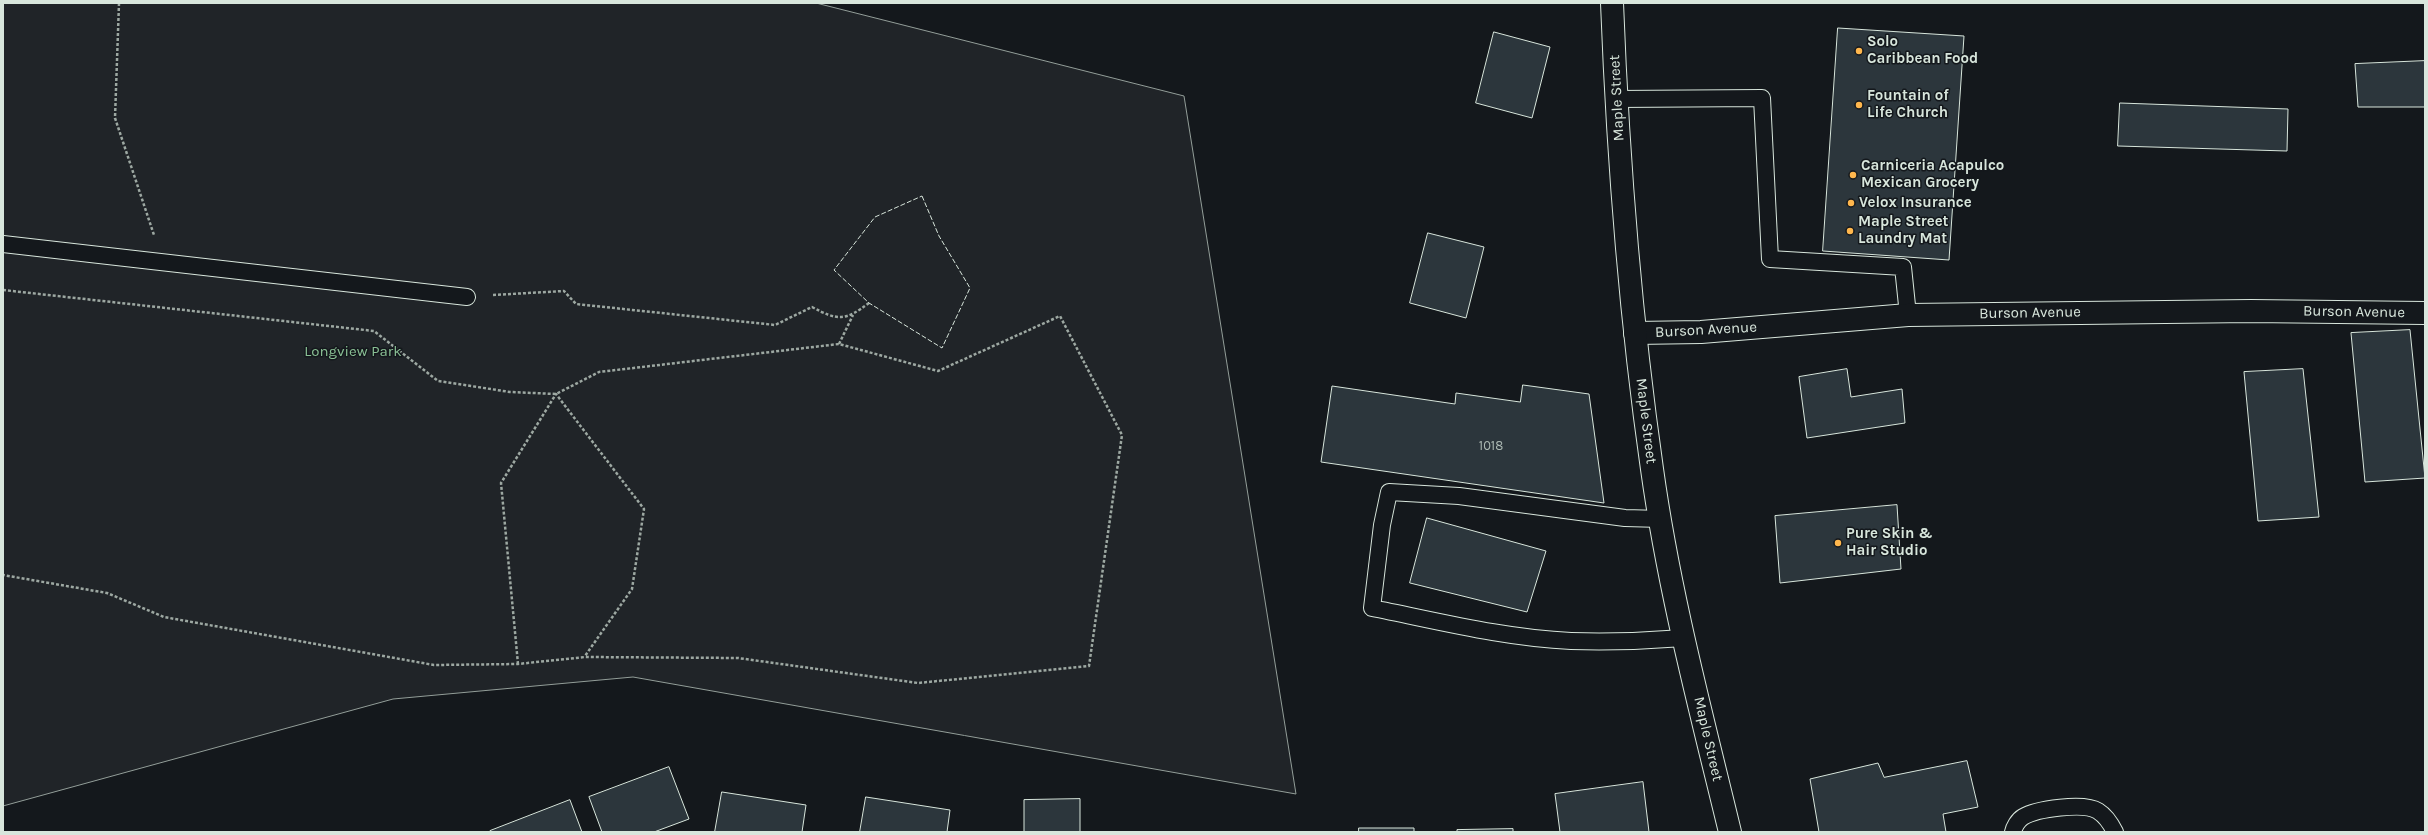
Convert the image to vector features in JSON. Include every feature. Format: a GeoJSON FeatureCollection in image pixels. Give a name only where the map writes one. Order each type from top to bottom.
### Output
{"type":"FeatureCollection","features":[{"type":"Feature","properties":{"kind":"main road","name":"Maple Street"},"geometry":{"type":"LineString","coordinates":[[1612,3],[1616,99],[1635,333],[1652,471],[1684,638],[1730,832]]}},
{"type":"Feature","properties":{"kind":"main road","name":"Burson Avenue"},"geometry":{"type":"LineString","coordinates":[[1635,333],[1701,332],[1908,315],[2243,311],[2425,313]]}},
{"type":"Feature","properties":{"kind":"lane"},"geometry":{"type":"LineString","coordinates":[[1616,99],[1762,98],[1770,259],[1903,268],[1908,315]]}},
{"type":"Feature","properties":{"kind":"lane"},"geometry":{"type":"LineString","coordinates":[[3,244],[467,297]]}},
{"type":"Feature","properties":{"kind":"lane"},"geometry":{"type":"LineString","coordinates":[[1661,519],[1625,518],[1459,496],[1389,492],[1382,525],[1372,608],[1481,630],[1570,641],[1649,641],[1684,638]]}},
{"type":"Feature","properties":{"kind":"lane"},"geometry":{"type":"LineString","coordinates":[[2013,832],[2021,818],[2032,813],[2083,806],[2097,810],[2109,821],[2115,832]]}},
{"type":"Feature","properties":{"kind":"path"},"geometry":{"type":"LineString","coordinates":[[119,3],[115,118],[163,262]]}},
{"type":"Feature","properties":{"kind":"path"},"geometry":{"type":"LineString","coordinates":[[3,290],[374,330],[438,381],[510,392],[556,394],[599,372],[839,344],[938,371],[1060,316],[1122,435],[1089,666],[918,683],[738,658],[585,657],[518,664],[434,665],[164,617],[107,593],[3,575]]}},
{"type":"Feature","properties":{"kind":"path"},"geometry":{"type":"LineString","coordinates":[[467,297],[564,291],[576,304],[775,325],[812,307],[832,318],[853,315]]}},
{"type":"Feature","properties":{"kind":"path"},"geometry":{"type":"LineString","coordinates":[[839,344],[853,315],[869,303]]}},
{"type":"Feature","properties":{"kind":"path"},"geometry":{"type":"LineString","coordinates":[[556,394],[644,509],[632,589],[585,657]]}},
{"type":"Feature","properties":{"kind":"path"},"geometry":{"type":"LineString","coordinates":[[518,664],[501,483],[556,394]]}},
{"type":"Feature","properties":{"kind":"green space","name":"Longview Park"},"geometry":{"type":"Polygon","coordinates":[[[3,3],[816,3],[1184,96],[1296,794],[633,677],[393,699],[3,806],[3,3]]]}},
{"type":"Feature","properties":{"kind":"building"},"geometry":{"type":"Polygon","coordinates":[[[1838,28],[1964,36],[1949,260],[1823,251],[1838,28]]]}},
{"type":"Feature","properties":{"kind":"building"},"geometry":{"type":"Polygon","coordinates":[[[1494,32],[1550,47],[1532,118],[1476,103],[1494,32]]]}},
{"type":"Feature","properties":{"kind":"building"},"geometry":{"type":"Polygon","coordinates":[[[2425,61],[2425,107],[2358,107],[2355,64],[2425,61]]]}},
{"type":"Feature","properties":{"kind":"building"},"geometry":{"type":"Polygon","coordinates":[[[2120,103],[2288,109],[2287,151],[2118,146],[2120,103]]]}},
{"type":"Feature","properties":{"kind":"building"},"geometry":{"type":"Polygon","coordinates":[[[1428,233],[1484,247],[1466,318],[1410,303],[1428,233]]]}},
{"type":"Feature","properties":{"kind":"building"},"geometry":{"type":"Polygon","coordinates":[[[2410,330],[2425,478],[2365,482],[2351,333],[2410,330]]]}},
{"type":"Feature","properties":{"kind":"building"},"geometry":{"type":"Polygon","coordinates":[[[1847,369],[1851,397],[1902,389],[1905,423],[1807,438],[1799,377],[1847,369]]]}},
{"type":"Feature","properties":{"kind":"building"},"geometry":{"type":"Polygon","coordinates":[[[2303,369],[2319,517],[2258,521],[2244,372],[2303,369]]]}},
{"type":"Feature","properties":{"kind":"building"},"geometry":{"type":"Polygon","coordinates":[[[1523,385],[1589,394],[1604,503],[1321,462],[1332,386],[1455,404],[1456,393],[1520,402],[1523,385]]]}},
{"type":"Feature","properties":{"kind":"building","name":"Pure Skin & Hair Studio"},"geometry":{"type":"Polygon","coordinates":[[[1897,505],[1901,569],[1780,583],[1775,516],[1897,505]]]}},
{"type":"Feature","properties":{"kind":"building"},"geometry":{"type":"Polygon","coordinates":[[[1427,518],[1546,551],[1527,612],[1410,583],[1427,518]]]}},
{"type":"Feature","properties":{"kind":"building"},"geometry":{"type":"Polygon","coordinates":[[[1967,761],[1978,807],[1943,814],[1946,832],[1819,832],[1810,779],[1878,763],[1884,777],[1967,761]]]}},
{"type":"Feature","properties":{"kind":"building"},"geometry":{"type":"Polygon","coordinates":[[[669,767],[689,819],[654,832],[602,832],[589,797],[669,767]]]}},
{"type":"Feature","properties":{"kind":"building"},"geometry":{"type":"Polygon","coordinates":[[[1643,782],[1649,832],[1560,832],[1555,794],[1643,782]]]}},
{"type":"Feature","properties":{"kind":"building"},"geometry":{"type":"Polygon","coordinates":[[[722,792],[806,805],[802,832],[715,832],[722,792]]]}},
{"type":"Feature","properties":{"kind":"building"},"geometry":{"type":"Polygon","coordinates":[[[866,797],[950,810],[947,832],[860,832],[866,797]]]}},
{"type":"Feature","properties":{"kind":"building"},"geometry":{"type":"Polygon","coordinates":[[[1080,799],[1080,832],[1024,832],[1024,800],[1080,799]]]}},
{"type":"Feature","properties":{"kind":"building"},"geometry":{"type":"Polygon","coordinates":[[[570,800],[582,832],[490,832],[490,831],[570,800]]]}},
{"type":"Feature","properties":{"kind":"building"},"geometry":{"type":"Polygon","coordinates":[[[1359,828],[1414,828],[1414,832],[1359,832],[1359,828]]]}},
{"type":"Feature","properties":{"kind":"building"},"geometry":{"type":"Polygon","coordinates":[[[1513,829],[1513,832],[1457,832],[1457,830],[1513,829]]]}},
{"type":"Feature","properties":{"kind":"fence"},"geometry":{"type":"LineString","coordinates":[[922,196],[939,236],[970,288],[942,348],[869,303],[834,270],[875,217],[922,196]]}},
{"type":"Feature","properties":{"kind":"place","name":"Solo Caribbean Food"},"geometry":{"type":"Point","coordinates":[1859,51]}},
{"type":"Feature","properties":{"kind":"place","name":"Fountain of Life Church"},"geometry":{"type":"Point","coordinates":[1859,105]}},
{"type":"Feature","properties":{"kind":"place","name":"Carniceria Acapulco Mexican Grocery"},"geometry":{"type":"Point","coordinates":[1853,175]}},
{"type":"Feature","properties":{"kind":"place","name":"Velox Insurance"},"geometry":{"type":"Point","coordinates":[1851,203]}},
{"type":"Feature","properties":{"kind":"place","name":"Maple Street Laundry Mat"},"geometry":{"type":"Point","coordinates":[1850,231]}},
{"type":"Feature","properties":{"kind":"place","name":"Pure Skin & Hair Studio"},"geometry":{"type":"Point","coordinates":[1838,543]}}]}
